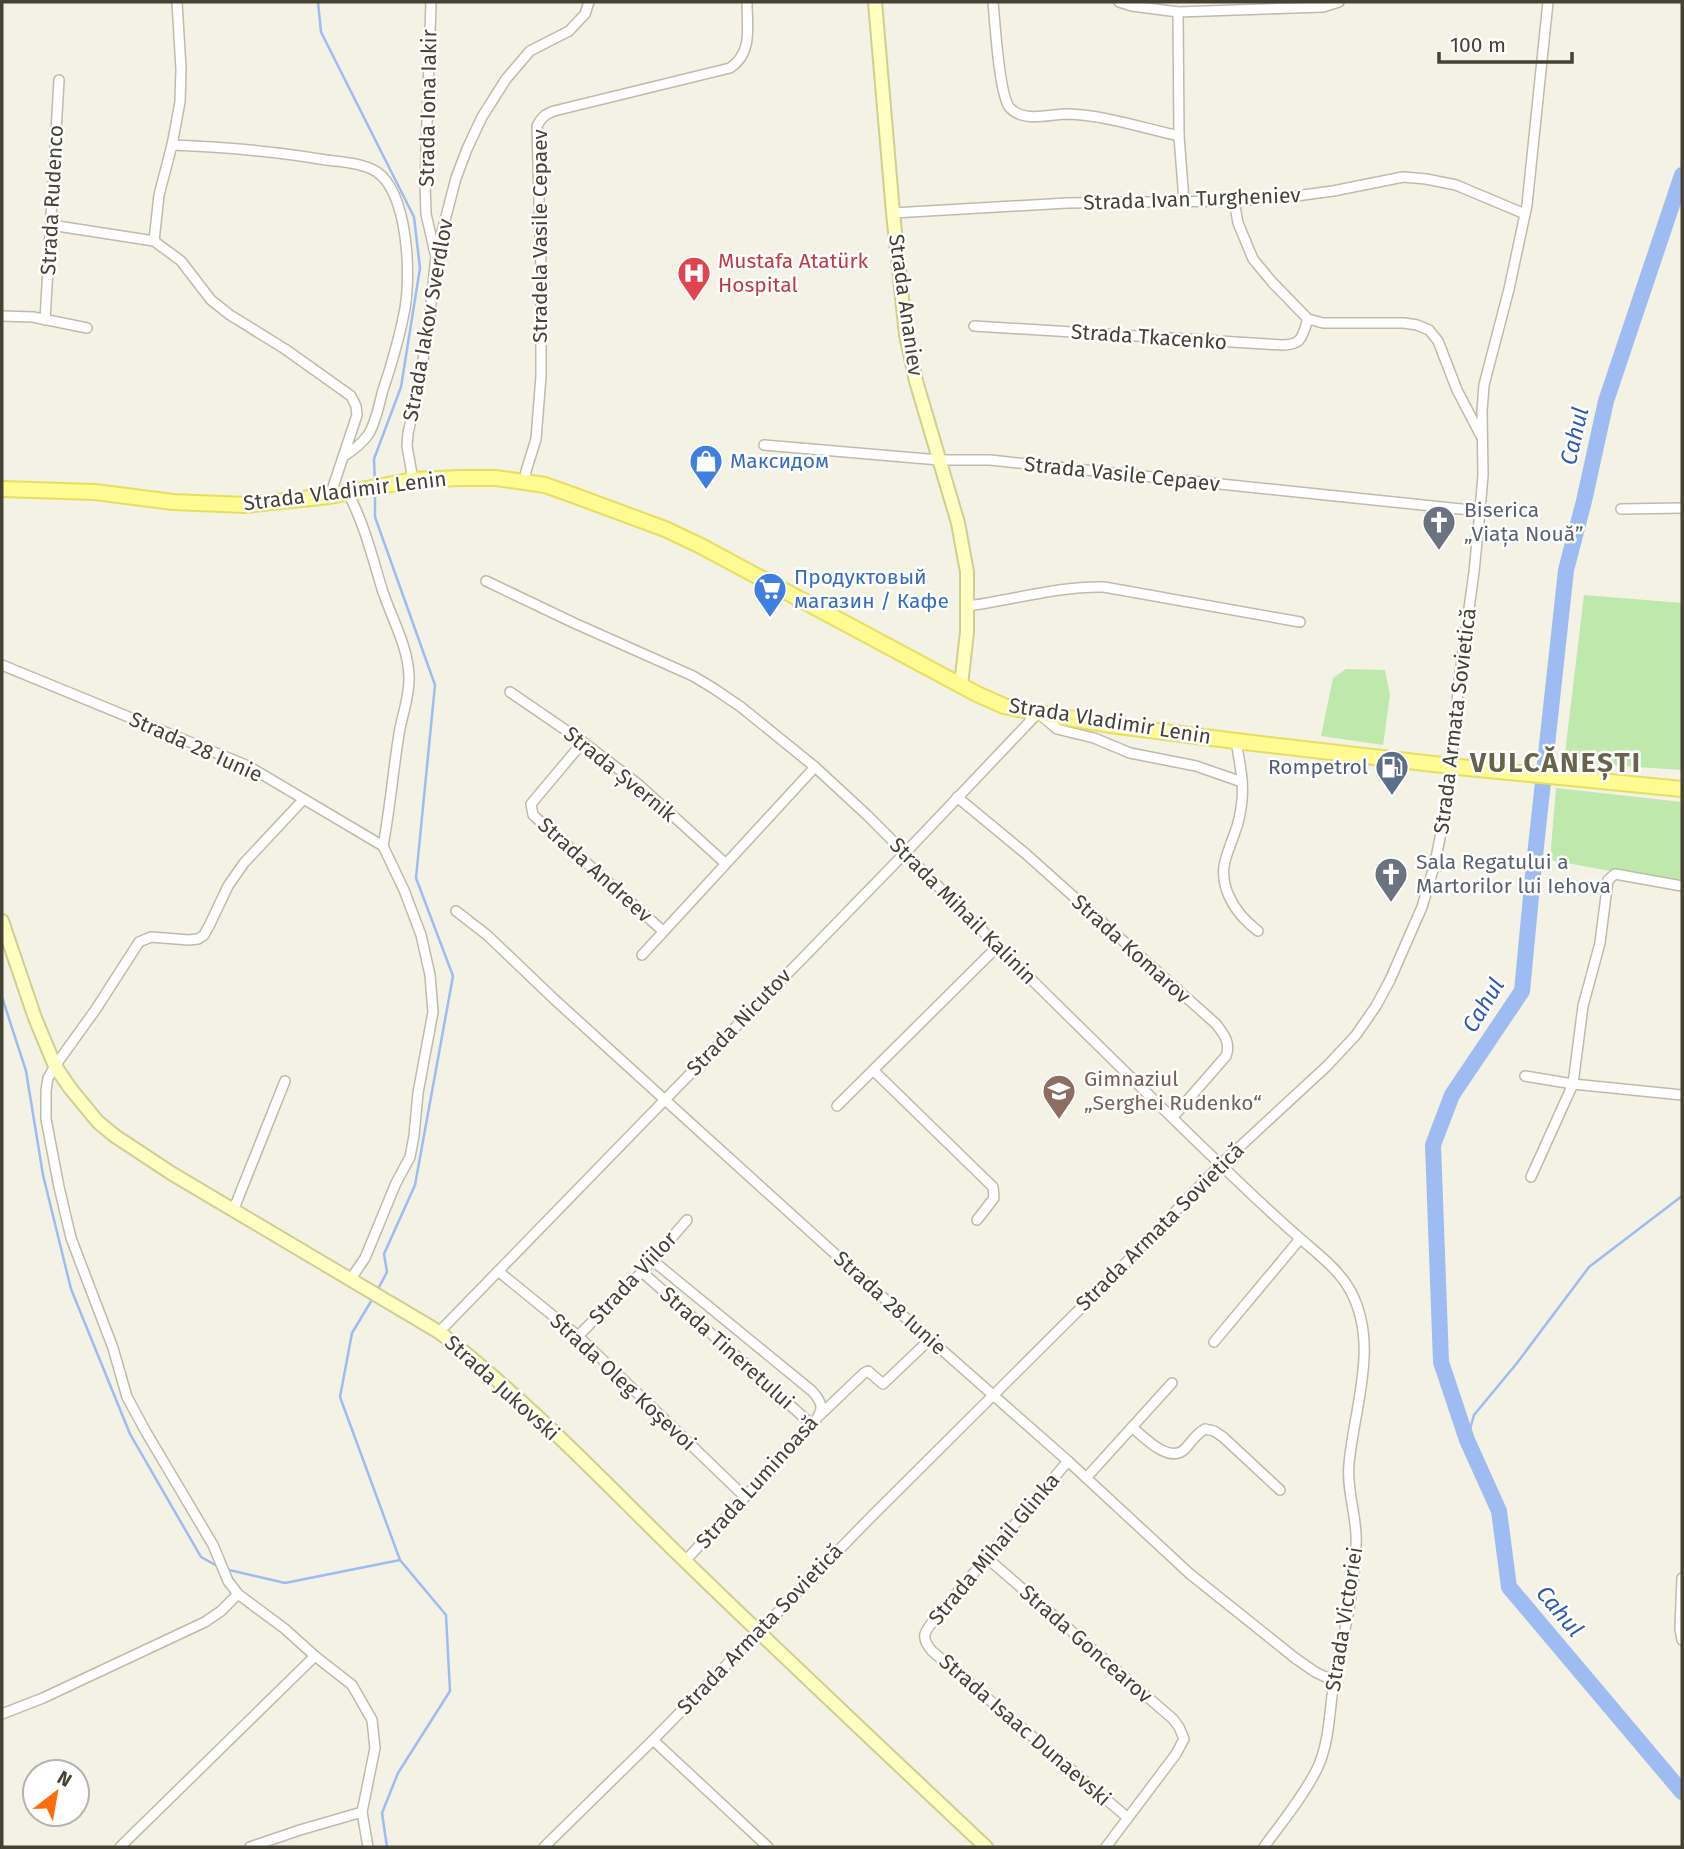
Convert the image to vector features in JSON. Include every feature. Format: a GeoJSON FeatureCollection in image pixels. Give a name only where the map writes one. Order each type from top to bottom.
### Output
{"type":"FeatureCollection","features":[{"type":"Feature","properties":{"kind":"main road","name":"Strada Ananiev"},"geometry":{"type":"LineString","coordinates":[[875,2],[906,335],[958,523],[967,572],[968,606],[961,685]]}},
{"type":"Feature","properties":{"kind":"main road","name":"Strada Vladimir Lenin"},"geometry":{"type":"LineString","coordinates":[[2,489],[95,492],[173,502],[245,505],[330,496],[409,481],[484,478],[525,481],[545,485],[665,529],[1004,706],[1110,725],[1236,741],[1682,789]]}},
{"type":"Feature","properties":{"kind":"main road","name":"Strada Jukovski"},"geometry":{"type":"LineString","coordinates":[[2,921],[55,1066],[98,1122],[171,1173],[439,1332],[466,1353],[517,1398],[758,1632],[986,1847]]}},
{"type":"Feature","properties":{"kind":"street"},"geometry":{"type":"LineString","coordinates":[[154,241],[159,195],[180,102],[177,2]]}},
{"type":"Feature","properties":{"kind":"street","name":"Strada Iona Iakir"},"geometry":{"type":"LineString","coordinates":[[431,2],[425,183],[426,214],[436,255]]}},
{"type":"Feature","properties":{"kind":"street","name":"Strada Iakov Sverdlov"},"geometry":{"type":"LineString","coordinates":[[409,481],[407,446],[429,324],[436,255],[456,178],[467,149],[506,79],[530,51],[569,31],[585,14],[589,2]]}},
{"type":"Feature","properties":{"kind":"street","name":"Stradela Vasile Cepaev"},"geometry":{"type":"LineString","coordinates":[[525,481],[536,439],[541,376],[537,126],[547,113],[730,68],[743,57],[746,48],[747,2]]}},
{"type":"Feature","properties":{"kind":"street"},"geometry":{"type":"LineString","coordinates":[[993,2],[1003,91],[1009,107],[1014,111],[1028,116],[1068,114],[1102,119],[1179,136]]}},
{"type":"Feature","properties":{"kind":"street"},"geometry":{"type":"LineString","coordinates":[[1119,2],[1178,12],[1339,2]]}},
{"type":"Feature","properties":{"kind":"street","name":"Strada Armata Sovietică"},"geometry":{"type":"LineString","coordinates":[[544,1847],[653,1740],[1220,1164],[1327,1066],[1356,1035],[1376,1006],[1404,948],[1430,884],[1448,797],[1480,511],[1484,386],[1525,214],[1548,2]]}},
{"type":"Feature","properties":{"kind":"street"},"geometry":{"type":"LineString","coordinates":[[1178,12],[1179,136],[1184,201]]}},
{"type":"Feature","properties":{"kind":"street","name":"Strada Rudenco"},"geometry":{"type":"LineString","coordinates":[[45,320],[59,80]]}},
{"type":"Feature","properties":{"kind":"street"},"geometry":{"type":"LineString","coordinates":[[172,145],[273,151],[355,164],[379,173],[399,205],[406,238],[406,305],[397,345],[369,435],[344,456]]}},
{"type":"Feature","properties":{"kind":"street","name":"Strada Ivan Turgheniev"},"geometry":{"type":"LineString","coordinates":[[893,213],[1067,204],[1234,201],[1322,193],[1403,177],[1456,185],[1525,214]]}},
{"type":"Feature","properties":{"kind":"street"},"geometry":{"type":"LineString","coordinates":[[1234,201],[1238,223],[1253,259],[1308,319],[1323,323],[1404,323],[1429,330],[1438,341],[1457,390],[1483,440]]}},
{"type":"Feature","properties":{"kind":"street"},"geometry":{"type":"LineString","coordinates":[[51,225],[154,241],[181,261],[211,300],[351,396],[357,415],[330,496]]}},
{"type":"Feature","properties":{"kind":"street"},"geometry":{"type":"LineString","coordinates":[[2,316],[33,317],[87,328]]}},
{"type":"Feature","properties":{"kind":"street","name":"Strada Tkacenko"},"geometry":{"type":"LineString","coordinates":[[974,326],[1293,345],[1298,343],[1308,319]]}},
{"type":"Feature","properties":{"kind":"street"},"geometry":{"type":"LineString","coordinates":[[357,415],[376,414]]}},
{"type":"Feature","properties":{"kind":"street","name":"Strada Vasile Cepaev"},"geometry":{"type":"LineString","coordinates":[[764,445],[939,460],[990,460],[1480,511]]}},
{"type":"Feature","properties":{"kind":"street"},"geometry":{"type":"LineString","coordinates":[[350,1280],[365,1258],[396,1183],[410,1157],[418,1093],[433,1012],[430,975],[421,934],[383,846],[398,736],[410,674],[404,647],[351,492]]}},
{"type":"Feature","properties":{"kind":"street"},"geometry":{"type":"LineString","coordinates":[[1620,509],[1682,508]]}},
{"type":"Feature","properties":{"kind":"street","name":"Strada Mihail Kalinin"},"geometry":{"type":"LineString","coordinates":[[486,581],[693,676],[741,708],[815,767],[1220,1164],[1330,1265],[1355,1299],[1364,1332]]}},
{"type":"Feature","properties":{"kind":"street"},"geometry":{"type":"LineString","coordinates":[[968,606],[1085,586],[1104,587],[1300,622]]}},
{"type":"Feature","properties":{"kind":"street","name":"Strada 28 Iunie"},"geometry":{"type":"LineString","coordinates":[[2,665],[248,766],[383,846]]}},
{"type":"Feature","properties":{"kind":"street","name":"Strada Șvernik"},"geometry":{"type":"LineString","coordinates":[[510,692],[638,784],[725,863]]}},
{"type":"Feature","properties":{"kind":"street"},"geometry":{"type":"LineString","coordinates":[[1038,713],[1057,729],[1094,738],[1130,753],[1196,766],[1242,782]]}},
{"type":"Feature","properties":{"kind":"street","name":"Strada Nicutov"},"geometry":{"type":"LineString","coordinates":[[439,1332],[1038,713]]}},
{"type":"Feature","properties":{"kind":"street"},"geometry":{"type":"LineString","coordinates":[[1236,741],[1242,798],[1236,831],[1223,871],[1225,885],[1237,911],[1258,931]]}},
{"type":"Feature","properties":{"kind":"street","name":"Strada Andreev"},"geometry":{"type":"LineString","coordinates":[[583,742],[531,804],[533,815],[663,931]]}},
{"type":"Feature","properties":{"kind":"street"},"geometry":{"type":"LineString","coordinates":[[642,955],[815,767]]}},
{"type":"Feature","properties":{"kind":"street","name":"Strada Komarov"},"geometry":{"type":"LineString","coordinates":[[957,797],[1026,854],[1221,1031],[1228,1044],[1226,1056],[1173,1118]]}},
{"type":"Feature","properties":{"kind":"street"},"geometry":{"type":"LineString","coordinates":[[303,800],[244,863],[228,886],[204,935],[189,940],[151,937],[139,942],[48,1078],[46,1119],[71,1238],[113,1348],[127,1397],[213,1545],[228,1581],[238,1594],[352,1685],[372,1720],[375,1748],[362,1812],[368,1847]]}},
{"type":"Feature","properties":{"kind":"street"},"geometry":{"type":"LineString","coordinates":[[1531,1177],[1573,1084],[1583,1006],[1600,943],[1608,880],[1615,874],[1682,886]]}},
{"type":"Feature","properties":{"kind":"street","name":"Strada 28 Iunie"},"geometry":{"type":"LineString","coordinates":[[456,911],[496,943],[554,999],[1190,1574],[1295,1658],[1334,1681]]}},
{"type":"Feature","properties":{"kind":"street"},"geometry":{"type":"LineString","coordinates":[[837,1106],[998,946]]}},
{"type":"Feature","properties":{"kind":"street"},"geometry":{"type":"LineString","coordinates":[[874,1071],[993,1187],[994,1198],[977,1220]]}},
{"type":"Feature","properties":{"kind":"street"},"geometry":{"type":"LineString","coordinates":[[1525,1076],[1682,1096]]}},
{"type":"Feature","properties":{"kind":"street"},"geometry":{"type":"LineString","coordinates":[[233,1211],[285,1081]]}},
{"type":"Feature","properties":{"kind":"street","name":"Strada Viilor"},"geometry":{"type":"LineString","coordinates":[[578,1336],[642,1272],[687,1220]]}},
{"type":"Feature","properties":{"kind":"street"},"geometry":{"type":"LineString","coordinates":[[1213,1342],[1300,1239]]}},
{"type":"Feature","properties":{"kind":"street","name":"Strada Tineretului"},"geometry":{"type":"LineString","coordinates":[[652,1260],[820,1400]]}},
{"type":"Feature","properties":{"kind":"street","name":"Strada Oleg Koşevoi"},"geometry":{"type":"LineString","coordinates":[[498,1271],[578,1336],[745,1497]]}},
{"type":"Feature","properties":{"kind":"street","name":"Strada Tineretului"},"geometry":{"type":"LineString","coordinates":[[642,1272],[811,1425]]}},
{"type":"Feature","properties":{"kind":"street","name":"Strada Victoriei"},"geometry":{"type":"LineString","coordinates":[[1264,1847],[1316,1771],[1326,1742],[1356,1557],[1355,1514],[1349,1466],[1364,1360],[1364,1332]]}},
{"type":"Feature","properties":{"kind":"street"},"geometry":{"type":"LineString","coordinates":[[819,1416],[864,1373],[868,1371],[883,1384],[924,1345]]}},
{"type":"Feature","properties":{"kind":"street"},"geometry":{"type":"LineString","coordinates":[[1086,1478],[1172,1383]]}},
{"type":"Feature","properties":{"kind":"street","name":"Strada Luminoasă"},"geometry":{"type":"LineString","coordinates":[[685,1561],[819,1416],[822,1409],[820,1400]]}},
{"type":"Feature","properties":{"kind":"street"},"geometry":{"type":"LineString","coordinates":[[1133,1427],[1168,1454],[1183,1451],[1197,1434],[1205,1429],[1214,1431],[1280,1490]]}},
{"type":"Feature","properties":{"kind":"street","name":"Strada Mihail Glinka"},"geometry":{"type":"LineString","coordinates":[[924,1639],[927,1628],[1068,1461]]}},
{"type":"Feature","properties":{"kind":"street","name":"Strada Goncearov"},"geometry":{"type":"LineString","coordinates":[[987,1558],[1173,1719],[1182,1732]]}},
{"type":"Feature","properties":{"kind":"street"},"geometry":{"type":"LineString","coordinates":[[1682,1578],[1682,1640]]}},
{"type":"Feature","properties":{"kind":"street"},"geometry":{"type":"LineString","coordinates":[[2,1714],[43,1698],[205,1622],[238,1594]]}},
{"type":"Feature","properties":{"kind":"street","name":"Strada Isaac Dunaevski"},"geometry":{"type":"LineString","coordinates":[[924,1639],[932,1651],[1128,1818]]}},
{"type":"Feature","properties":{"kind":"street"},"geometry":{"type":"LineString","coordinates":[[120,1847],[315,1656]]}},
{"type":"Feature","properties":{"kind":"street","name":"Strada Isaac Dunaevski"},"geometry":{"type":"LineString","coordinates":[[1106,1847],[1176,1754],[1184,1739],[1182,1732]]}},
{"type":"Feature","properties":{"kind":"street"},"geometry":{"type":"LineString","coordinates":[[653,1740],[768,1847]]}},
{"type":"Feature","properties":{"kind":"street"},"geometry":{"type":"LineString","coordinates":[[250,1847],[362,1812]]}},
{"type":"Feature","properties":{"kind":"green space"},"geometry":{"type":"Polygon","coordinates":[[[1584,595],[1682,603],[1682,770],[1564,762],[1584,595]]]}},
{"type":"Feature","properties":{"kind":"green space"},"geometry":{"type":"Polygon","coordinates":[[[1346,669],[1385,670],[1390,695],[1383,745],[1321,736],[1333,678],[1346,669]]]}},
{"type":"Feature","properties":{"kind":"green space"},"geometry":{"type":"Polygon","coordinates":[[[1556,788],[1682,802],[1682,884],[1550,860],[1556,788]]]}},
{"type":"Feature","properties":{"kind":"waterway"},"geometry":{"type":"LineString","coordinates":[[318,2],[321,32],[414,217],[420,268],[401,387],[374,459],[375,484]]}},
{"type":"Feature","properties":{"kind":"waterway","name":"Cahul"},"geometry":{"type":"LineString","coordinates":[[1682,175],[1606,401],[1566,570],[1522,991],[1452,1095],[1433,1145],[1441,1362],[1467,1440],[1499,1511],[1509,1587],[1682,1792]]}},
{"type":"Feature","properties":{"kind":"waterway"},"geometry":{"type":"LineString","coordinates":[[375,494],[375,517],[435,685],[416,878],[453,976],[415,1185],[384,1254],[387,1272],[378,1289]]}},
{"type":"Feature","properties":{"kind":"waterway"},"geometry":{"type":"LineString","coordinates":[[2,997],[26,1071],[43,1175],[71,1289],[130,1434],[201,1557],[219,1567]]}},
{"type":"Feature","properties":{"kind":"waterway"},"geometry":{"type":"LineString","coordinates":[[1467,1440],[1474,1415],[1589,1267],[1682,1196]]}},
{"type":"Feature","properties":{"kind":"waterway"},"geometry":{"type":"LineString","coordinates":[[373,1298],[352,1333],[340,1397],[400,1560],[446,1615],[450,1691],[398,1773],[382,1813],[387,1847]]}},
{"type":"Feature","properties":{"kind":"waterway"},"geometry":{"type":"LineString","coordinates":[[225,1569],[285,1583],[400,1560]]}},
{"type":"Feature","properties":{"kind":"place","name":"Mustafa Atatürk Hospital"},"geometry":{"type":"Point","coordinates":[694,303]}},
{"type":"Feature","properties":{"kind":"place","name":"Максидом"},"geometry":{"type":"Point","coordinates":[706,491]}},
{"type":"Feature","properties":{"kind":"place","name":"Biserica „Viața Nouă”"},"geometry":{"type":"Point","coordinates":[1439,552]}},
{"type":"Feature","properties":{"kind":"place","name":"Продуктовый магазин / Кафе"},"geometry":{"type":"Point","coordinates":[770,619]}},
{"type":"Feature","properties":{"kind":"place","name":"Rompetrol"},"geometry":{"type":"Point","coordinates":[1392,797]}},
{"type":"Feature","properties":{"kind":"place","name":"Sala Regatului a Martorilor lui Iehova"},"geometry":{"type":"Point","coordinates":[1391,904]}},
{"type":"Feature","properties":{"kind":"place","name":"Gimnaziul „Serghei Rudenko“"},"geometry":{"type":"Point","coordinates":[1059,1121]}},
{"type":"Feature","properties":{"kind":"district","name":"VULCĂNEȘTI"},"geometry":{"type":"Point","coordinates":[1556,762]}}]}
